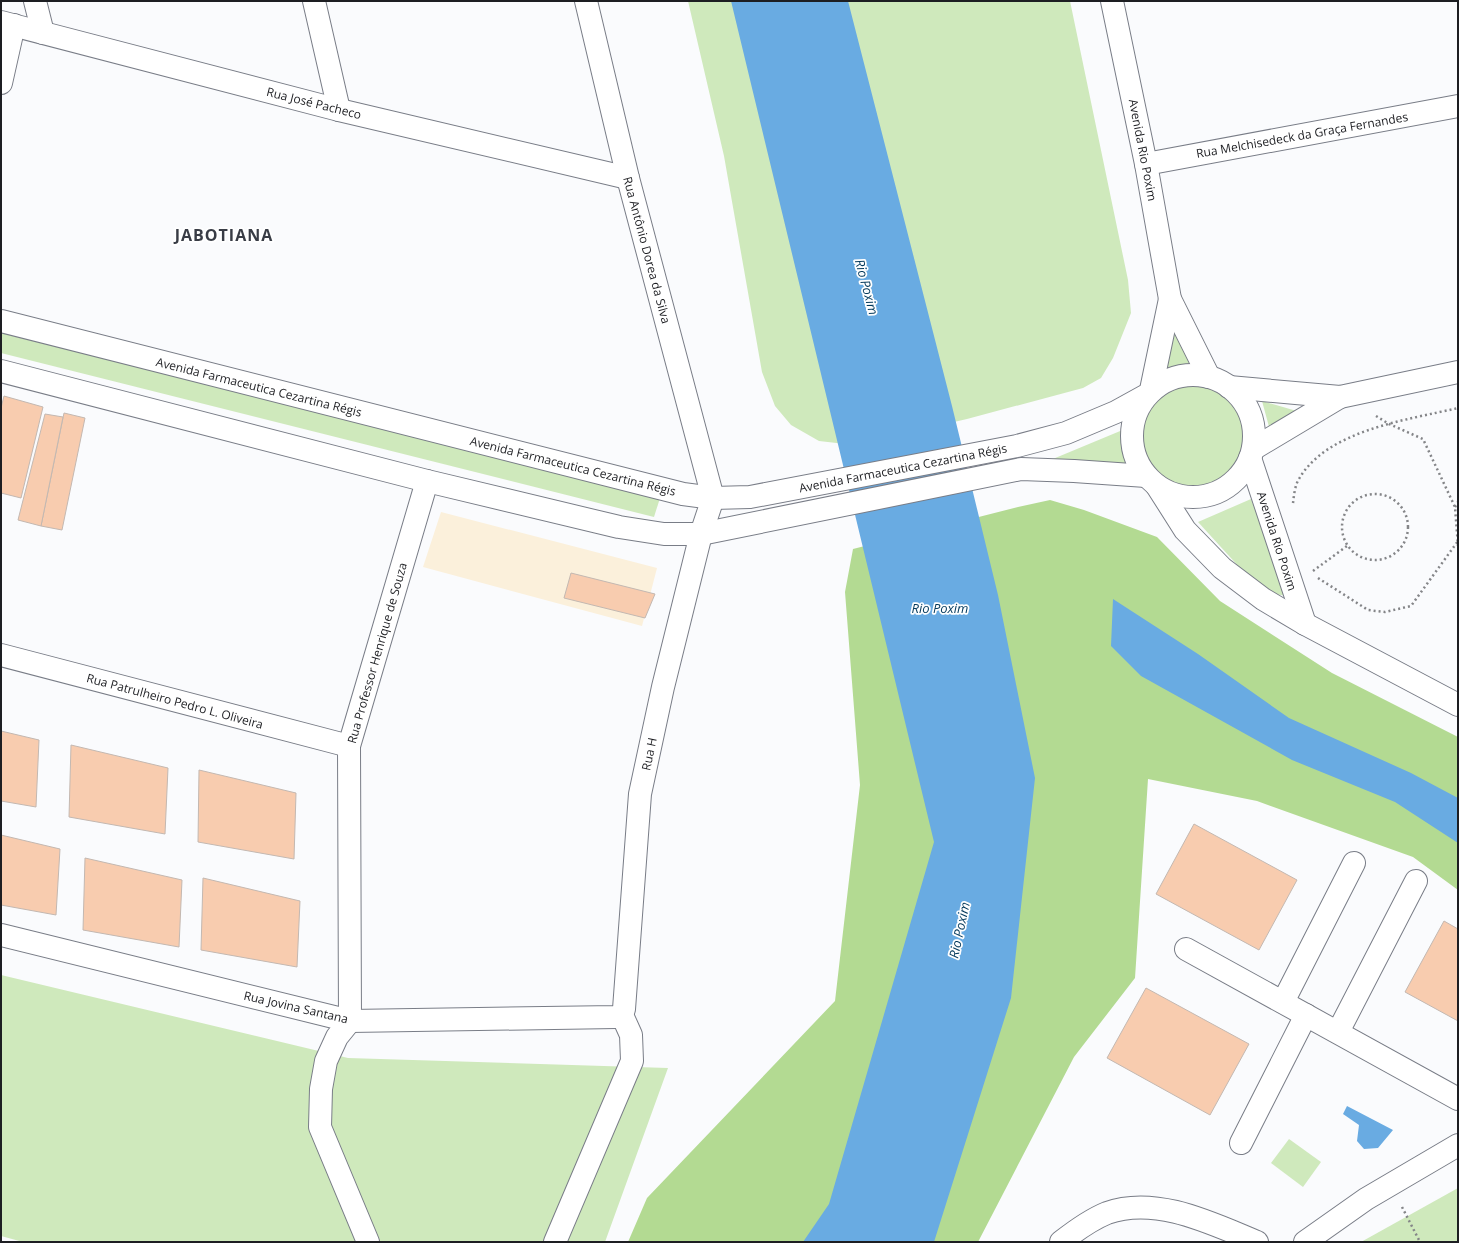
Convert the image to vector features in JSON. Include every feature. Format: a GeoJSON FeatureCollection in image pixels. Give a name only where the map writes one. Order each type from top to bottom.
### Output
{"type":"FeatureCollection","features":[{"type":"Feature","properties":{"kind":"street"},"geometry":{"type":"LineString","coordinates":[[36,1],[43,33]]}},
{"type":"Feature","properties":{"kind":"street"},"geometry":{"type":"LineString","coordinates":[[314,1],[339,110]]}},
{"type":"Feature","properties":{"kind":"street","name":"Rua Antônio Dorea da Silva"},"geometry":{"type":"LineString","coordinates":[[586,1],[628,178],[712,498]]}},
{"type":"Feature","properties":{"kind":"street","name":"Avenida Rio Poxim"},"geometry":{"type":"LineString","coordinates":[[1112,1],[1146,164],[1170,300],[1208,377]]}},
{"type":"Feature","properties":{"kind":"street"},"geometry":{"type":"LineString","coordinates":[[1,83],[8,24]]}},
{"type":"Feature","properties":{"kind":"street","name":"Rua José Pacheco"},"geometry":{"type":"LineString","coordinates":[[8,24],[339,110],[628,178]]}},
{"type":"Feature","properties":{"kind":"street","name":"Rua Melchisedeck da Graça Fernandes"},"geometry":{"type":"LineString","coordinates":[[1146,164],[1458,106]]}},
{"type":"Feature","properties":{"kind":"street","name":"Avenida Rio Poxim"},"geometry":{"type":"LineString","coordinates":[[1148,393],[1170,300]]}},
{"type":"Feature","properties":{"kind":"street","name":"Avenida Farmaceutica Cezartina Régis"},"geometry":{"type":"LineString","coordinates":[[1,321],[683,494],[712,498],[750,497],[809,487],[1017,446],[1066,433],[1116,412],[1148,393]]}},
{"type":"Feature","properties":{"kind":"street","name":"Avenida Farmaceutica Cezartina Régis"},"geometry":{"type":"LineString","coordinates":[[1,371],[427,481],[619,528],[664,534],[701,534],[1021,470],[1074,471],[1152,481]]}},
{"type":"Feature","properties":{"kind":"street"},"geometry":{"type":"LineString","coordinates":[[1229,386],[1340,397],[1458,372]]}},
{"type":"Feature","properties":{"kind":"street"},"geometry":{"type":"LineString","coordinates":[[1188,375],[1208,377],[1229,386],[1242,399],[1250,414],[1254,431],[1252,454],[1241,474],[1227,487],[1211,495],[1192,497],[1174,494],[1152,481],[1137,461],[1132,445],[1132,428],[1136,411],[1148,393],[1169,380],[1188,375]]}},
{"type":"Feature","properties":{"kind":"street"},"geometry":{"type":"LineString","coordinates":[[1252,454],[1340,397]]}},
{"type":"Feature","properties":{"kind":"street","name":"Avenida Rio Poxim"},"geometry":{"type":"LineString","coordinates":[[1252,454],[1305,624]]}},
{"type":"Feature","properties":{"kind":"street","name":"Rua Professor Henrique de Souza"},"geometry":{"type":"LineString","coordinates":[[350,1021],[349,746],[427,481]]}},
{"type":"Feature","properties":{"kind":"street","name":"Avenida Rio Poxim"},"geometry":{"type":"LineString","coordinates":[[1152,481],[1185,530],[1222,568],[1263,599],[1305,624],[1458,705]]}},
{"type":"Feature","properties":{"kind":"street","name":"Rua H"},"geometry":{"type":"LineString","coordinates":[[622,1015],[624,1009],[640,794],[663,687],[701,534],[712,498]]}},
{"type":"Feature","properties":{"kind":"street","name":"Rua Patrulheiro Pedro L. Oliveira"},"geometry":{"type":"LineString","coordinates":[[1,655],[349,746]]}},
{"type":"Feature","properties":{"kind":"street"},"geometry":{"type":"LineString","coordinates":[[1283,1002],[1354,863]]}},
{"type":"Feature","properties":{"kind":"street"},"geometry":{"type":"LineString","coordinates":[[1338,1032],[1416,881]]}},
{"type":"Feature","properties":{"kind":"street","name":"Rua Jovina Santana"},"geometry":{"type":"LineString","coordinates":[[1,935],[350,1021],[616,1018],[622,1015]]}},
{"type":"Feature","properties":{"kind":"street"},"geometry":{"type":"LineString","coordinates":[[1186,949],[1458,1099]]}},
{"type":"Feature","properties":{"kind":"street"},"geometry":{"type":"LineString","coordinates":[[555,1242],[632,1061],[631,1035],[622,1015]]}},
{"type":"Feature","properties":{"kind":"street"},"geometry":{"type":"LineString","coordinates":[[1241,1143],[1306,1015]]}},
{"type":"Feature","properties":{"kind":"street"},"geometry":{"type":"LineString","coordinates":[[350,1021],[337,1037],[326,1061],[320,1089],[320,1127],[368,1242]]}},
{"type":"Feature","properties":{"kind":"street"},"geometry":{"type":"LineString","coordinates":[[1305,1242],[1366,1199],[1458,1145]]}},
{"type":"Feature","properties":{"kind":"street"},"geometry":{"type":"LineString","coordinates":[[1060,1242],[1081,1226],[1108,1213],[1136,1207],[1170,1210],[1204,1221],[1257,1242]]}},
{"type":"Feature","properties":{"kind":"path"},"geometry":{"type":"LineString","coordinates":[[1294,511],[1293,503],[1298,480],[1311,461],[1331,446],[1378,426],[1458,408]]}},
{"type":"Feature","properties":{"kind":"path"},"geometry":{"type":"LineString","coordinates":[[1375,416],[1389,424],[1424,439],[1455,507],[1458,546]]}},
{"type":"Feature","properties":{"kind":"path"},"geometry":{"type":"LineString","coordinates":[[1374,494],[1385,495],[1395,500],[1403,508],[1407,518],[1408,530],[1405,541],[1400,550],[1390,557],[1380,560],[1369,560],[1359,556],[1347,546],[1342,530],[1342,519],[1347,509],[1354,501],[1364,496],[1374,494]]}},
{"type":"Feature","properties":{"kind":"path"},"geometry":{"type":"LineString","coordinates":[[1455,507],[1458,502]]}},
{"type":"Feature","properties":{"kind":"path"},"geometry":{"type":"LineString","coordinates":[[1316,577],[1368,610],[1385,612],[1411,606],[1458,541]]}},
{"type":"Feature","properties":{"kind":"path"},"geometry":{"type":"LineString","coordinates":[[1308,568],[1310,573],[1347,546]]}},
{"type":"Feature","properties":{"kind":"path"},"geometry":{"type":"LineString","coordinates":[[1390,1185],[1420,1242]]}},
{"type":"Feature","properties":{"kind":"shaded area"},"geometry":{"type":"Polygon","coordinates":[[[441,512],[657,568],[642,626],[423,567],[441,512]]]}},
{"type":"Feature","properties":{"kind":"green space"},"geometry":{"type":"Polygon","coordinates":[[[688,1],[1070,1],[1128,280],[1131,313],[1113,358],[1101,378],[1083,388],[967,419],[854,445],[819,441],[791,425],[775,406],[762,372],[724,156],[688,1]]]}},
{"type":"Feature","properties":{"kind":"green space"},"geometry":{"type":"Polygon","coordinates":[[[1171,315],[1196,370],[1161,377],[1171,315]]]}},
{"type":"Feature","properties":{"kind":"green space"},"geometry":{"type":"Polygon","coordinates":[[[1,333],[660,498],[654,517],[1,353],[1,333]]]}},
{"type":"Feature","properties":{"kind":"green space"},"geometry":{"type":"Polygon","coordinates":[[[1193,384],[1213,388],[1230,399],[1241,416],[1245,436],[1241,456],[1230,473],[1213,484],[1193,488],[1173,484],[1156,473],[1145,456],[1141,436],[1145,416],[1156,399],[1173,388],[1193,384]]]}},
{"type":"Feature","properties":{"kind":"green space"},"geometry":{"type":"Polygon","coordinates":[[[1262,401],[1314,416],[1274,445],[1262,401]]]}},
{"type":"Feature","properties":{"kind":"green space"},"geometry":{"type":"Polygon","coordinates":[[[1125,429],[1131,473],[1048,461],[1125,429]]]}},
{"type":"Feature","properties":{"kind":"green space"},"geometry":{"type":"Polygon","coordinates":[[[1251,499],[1287,596],[1262,592],[1198,522],[1251,499]]]}},
{"type":"Feature","properties":{"kind":"green space"},"geometry":{"type":"Polygon","coordinates":[[[1050,500],[1084,510],[1157,537],[1220,601],[1332,673],[1458,737],[1458,890],[1413,857],[1257,801],[1148,779],[1135,978],[1074,1057],[978,1242],[628,1242],[647,1198],[835,1001],[860,785],[845,592],[853,549],[1050,500]]]}},
{"type":"Feature","properties":{"kind":"green space"},"geometry":{"type":"Polygon","coordinates":[[[1,975],[348,1058],[668,1068],[605,1242],[23,1242],[1,1236],[1,975]]]}},
{"type":"Feature","properties":{"kind":"green space"},"geometry":{"type":"Polygon","coordinates":[[[1289,1139],[1321,1162],[1303,1187],[1271,1163],[1289,1139]]]}},
{"type":"Feature","properties":{"kind":"green space"},"geometry":{"type":"Polygon","coordinates":[[[1458,1188],[1458,1242],[1361,1242],[1458,1188]]]}},
{"type":"Feature","properties":{"kind":"water","name":"Rio Poxim"},"geometry":{"type":"Polygon","coordinates":[[[731,1],[848,1],[952,406],[998,595],[1035,778],[1011,998],[934,1242],[803,1242],[829,1204],[934,842],[731,1]]]}},
{"type":"Feature","properties":{"kind":"water"},"geometry":{"type":"Polygon","coordinates":[[[1113,599],[1198,654],[1289,718],[1411,773],[1458,798],[1458,843],[1395,802],[1292,760],[1141,676],[1111,646],[1113,599]]]}},
{"type":"Feature","properties":{"kind":"water"},"geometry":{"type":"Polygon","coordinates":[[[1347,1106],[1393,1130],[1378,1148],[1364,1149],[1357,1141],[1359,1125],[1343,1114],[1347,1106]]]}},
{"type":"Feature","properties":{"kind":"building"},"geometry":{"type":"Polygon","coordinates":[[[4,396],[43,407],[21,498],[1,493],[1,408],[4,396]]]}},
{"type":"Feature","properties":{"kind":"building"},"geometry":{"type":"Polygon","coordinates":[[[64,413],[85,418],[62,530],[41,526],[64,413]]]}},
{"type":"Feature","properties":{"kind":"building"},"geometry":{"type":"Polygon","coordinates":[[[45,414],[63,417],[41,526],[18,520],[45,414]]]}},
{"type":"Feature","properties":{"kind":"building"},"geometry":{"type":"Polygon","coordinates":[[[571,573],[655,594],[645,618],[564,598],[571,573]]]}},
{"type":"Feature","properties":{"kind":"building"},"geometry":{"type":"Polygon","coordinates":[[[1,731],[39,740],[36,807],[1,801],[1,731]]]}},
{"type":"Feature","properties":{"kind":"building"},"geometry":{"type":"Polygon","coordinates":[[[71,745],[168,768],[165,834],[69,817],[71,745]]]}},
{"type":"Feature","properties":{"kind":"building"},"geometry":{"type":"Polygon","coordinates":[[[199,770],[296,793],[294,859],[198,842],[199,770]]]}},
{"type":"Feature","properties":{"kind":"building"},"geometry":{"type":"Polygon","coordinates":[[[1194,824],[1297,880],[1259,950],[1156,894],[1194,824]]]}},
{"type":"Feature","properties":{"kind":"building"},"geometry":{"type":"Polygon","coordinates":[[[1,835],[60,849],[56,915],[1,905],[1,835]]]}},
{"type":"Feature","properties":{"kind":"building"},"geometry":{"type":"Polygon","coordinates":[[[85,858],[182,880],[179,947],[83,930],[85,858]]]}},
{"type":"Feature","properties":{"kind":"building"},"geometry":{"type":"Polygon","coordinates":[[[203,878],[300,901],[297,967],[201,950],[203,878]]]}},
{"type":"Feature","properties":{"kind":"building"},"geometry":{"type":"Polygon","coordinates":[[[1444,921],[1458,929],[1458,1021],[1405,992],[1444,921]]]}},
{"type":"Feature","properties":{"kind":"building"},"geometry":{"type":"Polygon","coordinates":[[[1146,988],[1249,1044],[1210,1115],[1107,1058],[1146,988]]]}},
{"type":"Feature","properties":{"kind":"district","name":"JABOTIANA"},"geometry":{"type":"Point","coordinates":[224,235]}}]}
